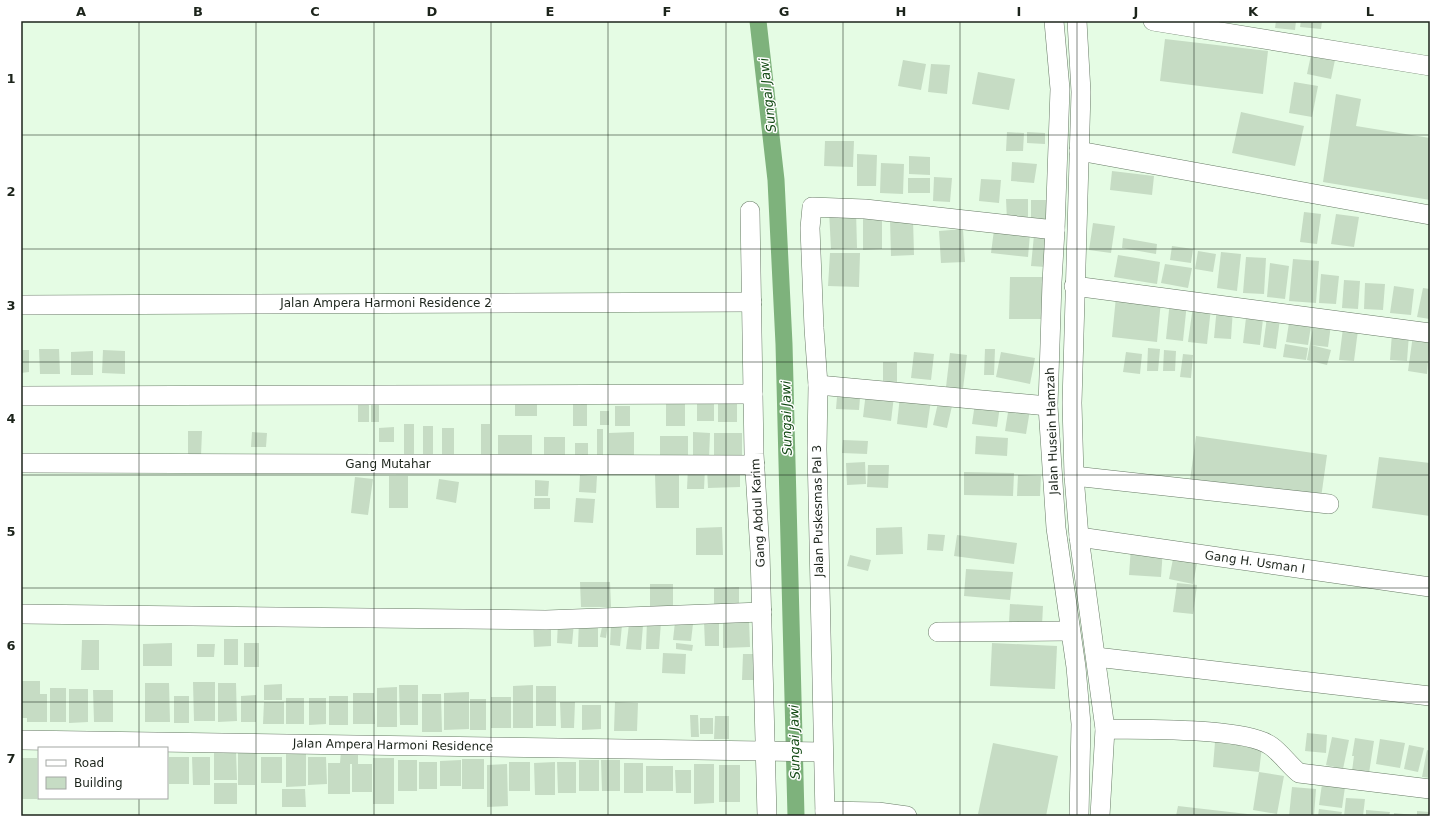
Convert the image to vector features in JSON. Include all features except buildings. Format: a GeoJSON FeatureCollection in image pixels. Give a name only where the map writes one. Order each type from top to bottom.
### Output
{"type":"FeatureCollection","features":[{"type":"Feature","properties":{"kind":"street","name":"Jalan Husein Hamzah"},"geometry":{"type":"LineString","coordinates":[[1054,21],[1060,88],[1056,230],[1052,282],[1048,406],[1056,528],[1081,724],[1079,816]]}},
{"type":"Feature","properties":{"kind":"street","name":"Jalan Husein Hamzah"},"geometry":{"type":"LineString","coordinates":[[1077,21],[1081,92],[1074,286],[1072,403],[1074,476],[1079,537],[1096,657],[1104,729],[1100,816]]}},
{"type":"Feature","properties":{"kind":"street"},"geometry":{"type":"LineString","coordinates":[[1153,21],[1430,66]]}},
{"type":"Feature","properties":{"kind":"street"},"geometry":{"type":"LineString","coordinates":[[1079,150],[1430,215]]}},
{"type":"Feature","properties":{"kind":"street","name":"Jalan Puskesmas Pal 3"},"geometry":{"type":"LineString","coordinates":[[825,814],[817,752],[818,385],[810,228],[812,207],[865,209],[1056,230]]}},
{"type":"Feature","properties":{"kind":"street","name":"Gang Abdul Karim"},"geometry":{"type":"LineString","coordinates":[[750,211],[755,465],[770,751],[766,816]]}},
{"type":"Feature","properties":{"kind":"street"},"geometry":{"type":"LineString","coordinates":[[1074,286],[1430,332]]}},
{"type":"Feature","properties":{"kind":"street","name":"Jalan Ampera Harmoni Residence 2"},"geometry":{"type":"LineString","coordinates":[[21,305],[752,302]]}},
{"type":"Feature","properties":{"kind":"street"},"geometry":{"type":"LineString","coordinates":[[818,385],[1048,406]]}},
{"type":"Feature","properties":{"kind":"street"},"geometry":{"type":"LineString","coordinates":[[21,396],[753,394]]}},
{"type":"Feature","properties":{"kind":"street","name":"Gang Mutahar"},"geometry":{"type":"LineString","coordinates":[[21,463],[755,465]]}},
{"type":"Feature","properties":{"kind":"street"},"geometry":{"type":"LineString","coordinates":[[1074,476],[1329,504]]}},
{"type":"Feature","properties":{"kind":"street","name":"Gang H. Usman I"},"geometry":{"type":"LineString","coordinates":[[1079,537],[1430,587]]}},
{"type":"Feature","properties":{"kind":"street"},"geometry":{"type":"LineString","coordinates":[[21,614],[546,620],[762,612]]}},
{"type":"Feature","properties":{"kind":"street"},"geometry":{"type":"LineString","coordinates":[[938,632],[1070,631]]}},
{"type":"Feature","properties":{"kind":"street"},"geometry":{"type":"LineString","coordinates":[[1096,657],[1430,696]]}},
{"type":"Feature","properties":{"kind":"street"},"geometry":{"type":"LineString","coordinates":[[1104,729],[1222,733],[1254,737],[1271,746],[1287,764],[1299,773],[1430,789]]}},
{"type":"Feature","properties":{"kind":"street","name":"Jalan Ampera Harmoni Residence"},"geometry":{"type":"LineString","coordinates":[[21,740],[817,752]]}},
{"type":"Feature","properties":{"kind":"street"},"geometry":{"type":"LineString","coordinates":[[825,814],[878,812],[908,816]]}},
{"type":"Feature","properties":{"kind":"waterway","name":"Sungai Jawi"},"geometry":{"type":"LineString","coordinates":[[758,21],[776,180],[784,344],[796,816]]}}]}
